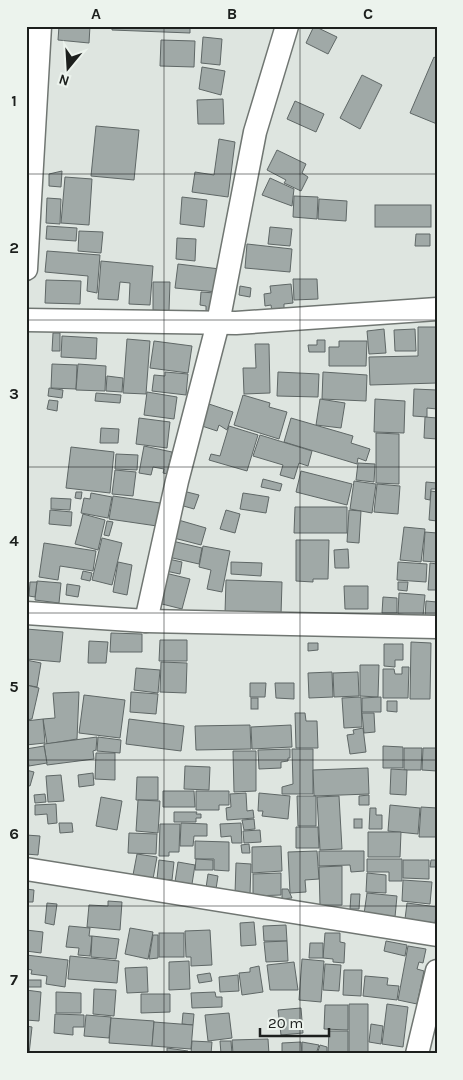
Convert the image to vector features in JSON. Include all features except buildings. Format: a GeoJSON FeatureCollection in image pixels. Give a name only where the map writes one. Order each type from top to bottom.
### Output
{"type":"FeatureCollection","features":[{"type":"Feature","properties":{"kind":"street"},"geometry":{"type":"LineString","coordinates":[[26,270],[40,26]]}},
{"type":"Feature","properties":{"kind":"street"},"geometry":{"type":"LineString","coordinates":[[146,621],[177,481],[218,323],[255,132],[286,26]]}},
{"type":"Feature","properties":{"kind":"street"},"geometry":{"type":"LineString","coordinates":[[26,320],[218,323],[437,309]]}},
{"type":"Feature","properties":{"kind":"street"},"geometry":{"type":"LineString","coordinates":[[26,613],[146,621],[437,627]]}},
{"type":"Feature","properties":{"kind":"street"},"geometry":{"type":"LineString","coordinates":[[26,869],[437,935]]}},
{"type":"Feature","properties":{"kind":"street"},"geometry":{"type":"LineString","coordinates":[[417,1054],[437,971]]}}]}
